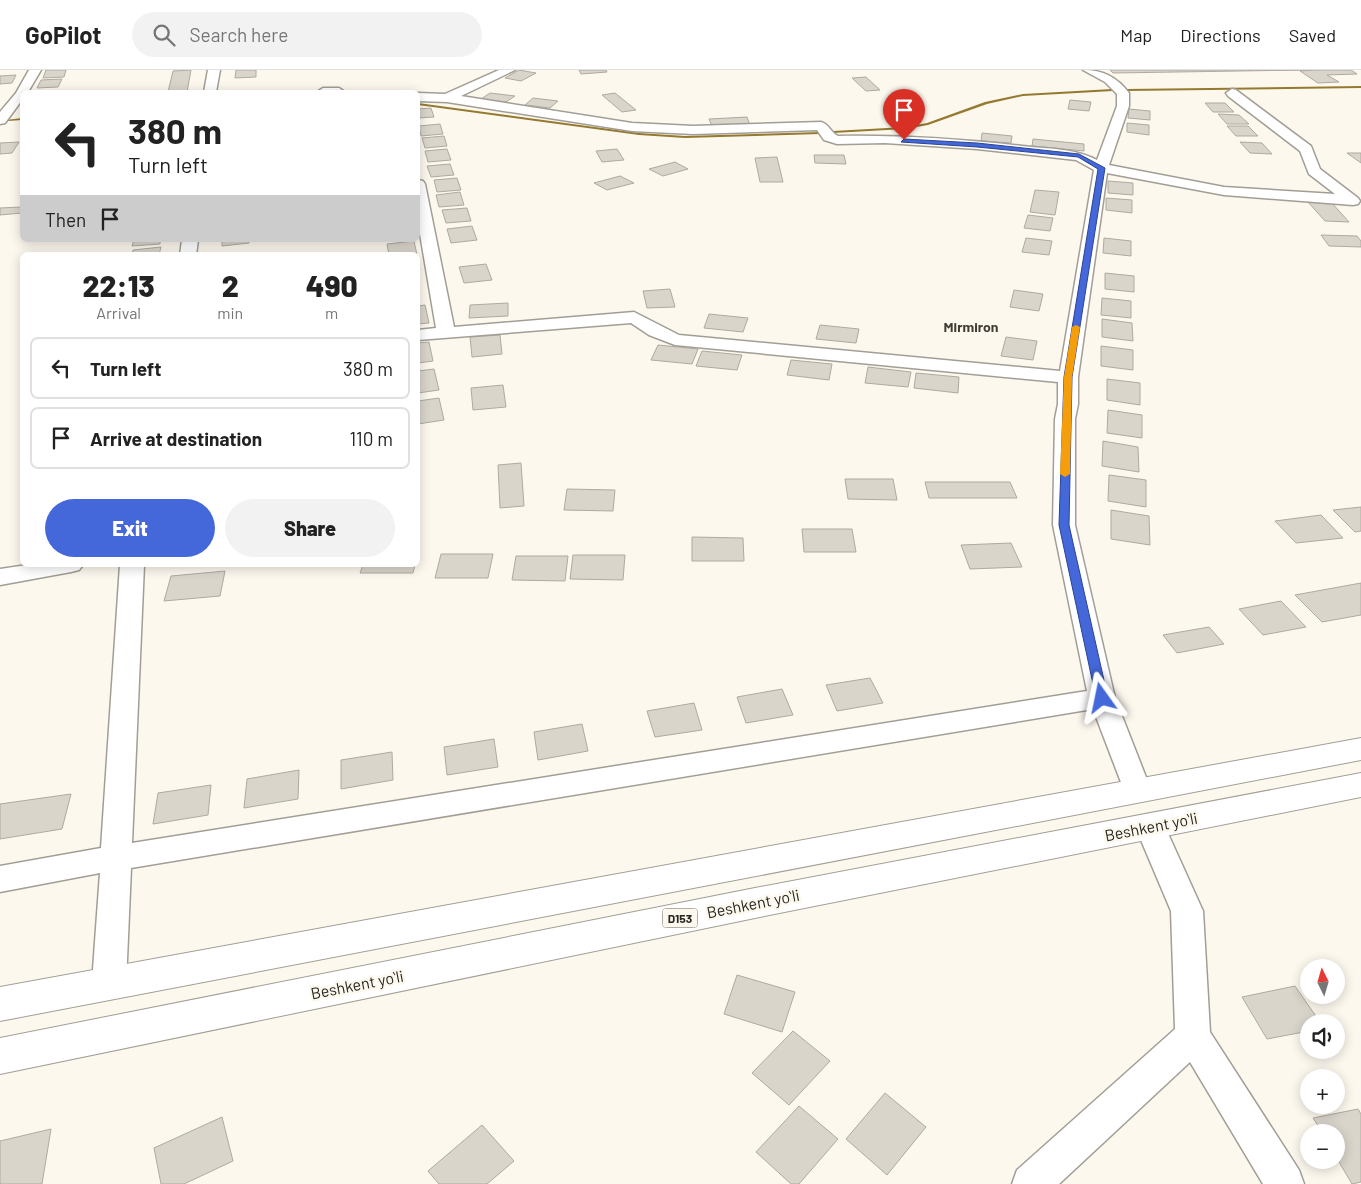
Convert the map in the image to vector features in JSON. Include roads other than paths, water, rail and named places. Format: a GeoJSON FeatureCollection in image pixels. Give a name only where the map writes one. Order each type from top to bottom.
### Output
{"type":"FeatureCollection","features":[{"type":"Feature","properties":{"kind":"main road"},"geometry":{"type":"LineString","coordinates":[[0,1004],[1361,749]]}},
{"type":"Feature","properties":{"kind":"main road","name":"Beshkent yoʻli"},"geometry":{"type":"LineString","coordinates":[[0,1056],[755,903],[1361,785]]}},
{"type":"Feature","properties":{"kind":"street"},"geometry":{"type":"LineString","coordinates":[[21,90],[35,70]]}},
{"type":"Feature","properties":{"kind":"street"},"geometry":{"type":"LineString","coordinates":[[210,90],[214,70]]}},
{"type":"Feature","properties":{"kind":"street"},"geometry":{"type":"LineString","coordinates":[[447,98],[509,70]]}},
{"type":"Feature","properties":{"kind":"street"},"geometry":{"type":"LineString","coordinates":[[1089,70],[1109,79],[1123,93],[1123,106],[1101,168],[1068,377],[1064,525],[1102,698],[1137,790]]}},
{"type":"Feature","properties":{"kind":"street"},"geometry":{"type":"LineString","coordinates":[[2,116],[20,91]]}},
{"type":"Feature","properties":{"kind":"street"},"geometry":{"type":"LineString","coordinates":[[1232,93],[1306,149],[1314,171],[1356,204]]}},
{"type":"Feature","properties":{"kind":"street"},"geometry":{"type":"LineString","coordinates":[[420,97],[447,98],[632,127],[693,130],[821,126],[829,137],[837,140],[894,140],[977,145],[1079,156],[1101,168],[1224,191],[1356,204]]}},
{"type":"Feature","properties":{"kind":"street"},"geometry":{"type":"LineString","coordinates":[[2,116],[20,112]]}},
{"type":"Feature","properties":{"kind":"street"},"geometry":{"type":"LineString","coordinates":[[420,195],[446,332]]}},
{"type":"Feature","properties":{"kind":"street"},"geometry":{"type":"LineString","coordinates":[[420,336],[634,317],[655,331],[675,340],[1068,377]]}},
{"type":"Feature","properties":{"kind":"street"},"geometry":{"type":"LineString","coordinates":[[0,577],[59,567]]}},
{"type":"Feature","properties":{"kind":"street"},"geometry":{"type":"LineString","coordinates":[[109,983],[132,567]]}},
{"type":"Feature","properties":{"kind":"street"},"geometry":{"type":"LineString","coordinates":[[0,879],[116,858],[1102,698]]}},
{"type":"Feature","properties":{"kind":"street"},"geometry":{"type":"LineString","coordinates":[[1150,826],[1187,911],[1193,1036],[1285,1184]]}},
{"type":"Feature","properties":{"kind":"street"},"geometry":{"type":"LineString","coordinates":[[1031,1184],[1193,1036]]}},
{"type":"Feature","properties":{"kind":"waterway"},"geometry":{"type":"LineString","coordinates":[[1126,90],[1361,87]]}},
{"type":"Feature","properties":{"kind":"waterway"},"geometry":{"type":"LineString","coordinates":[[833,132],[905,128],[928,124],[986,103],[1023,95],[1112,90]]}},
{"type":"Feature","properties":{"kind":"waterway"},"geometry":{"type":"LineString","coordinates":[[420,104],[639,134],[685,137],[820,133]]}},
{"type":"Feature","properties":{"kind":"waterway"},"geometry":{"type":"LineString","coordinates":[[8,120],[20,119]]}},
{"type":"Feature","properties":{"kind":"district","name":"Mirmiron"},"geometry":{"type":"Point","coordinates":[971,326]}}]}
